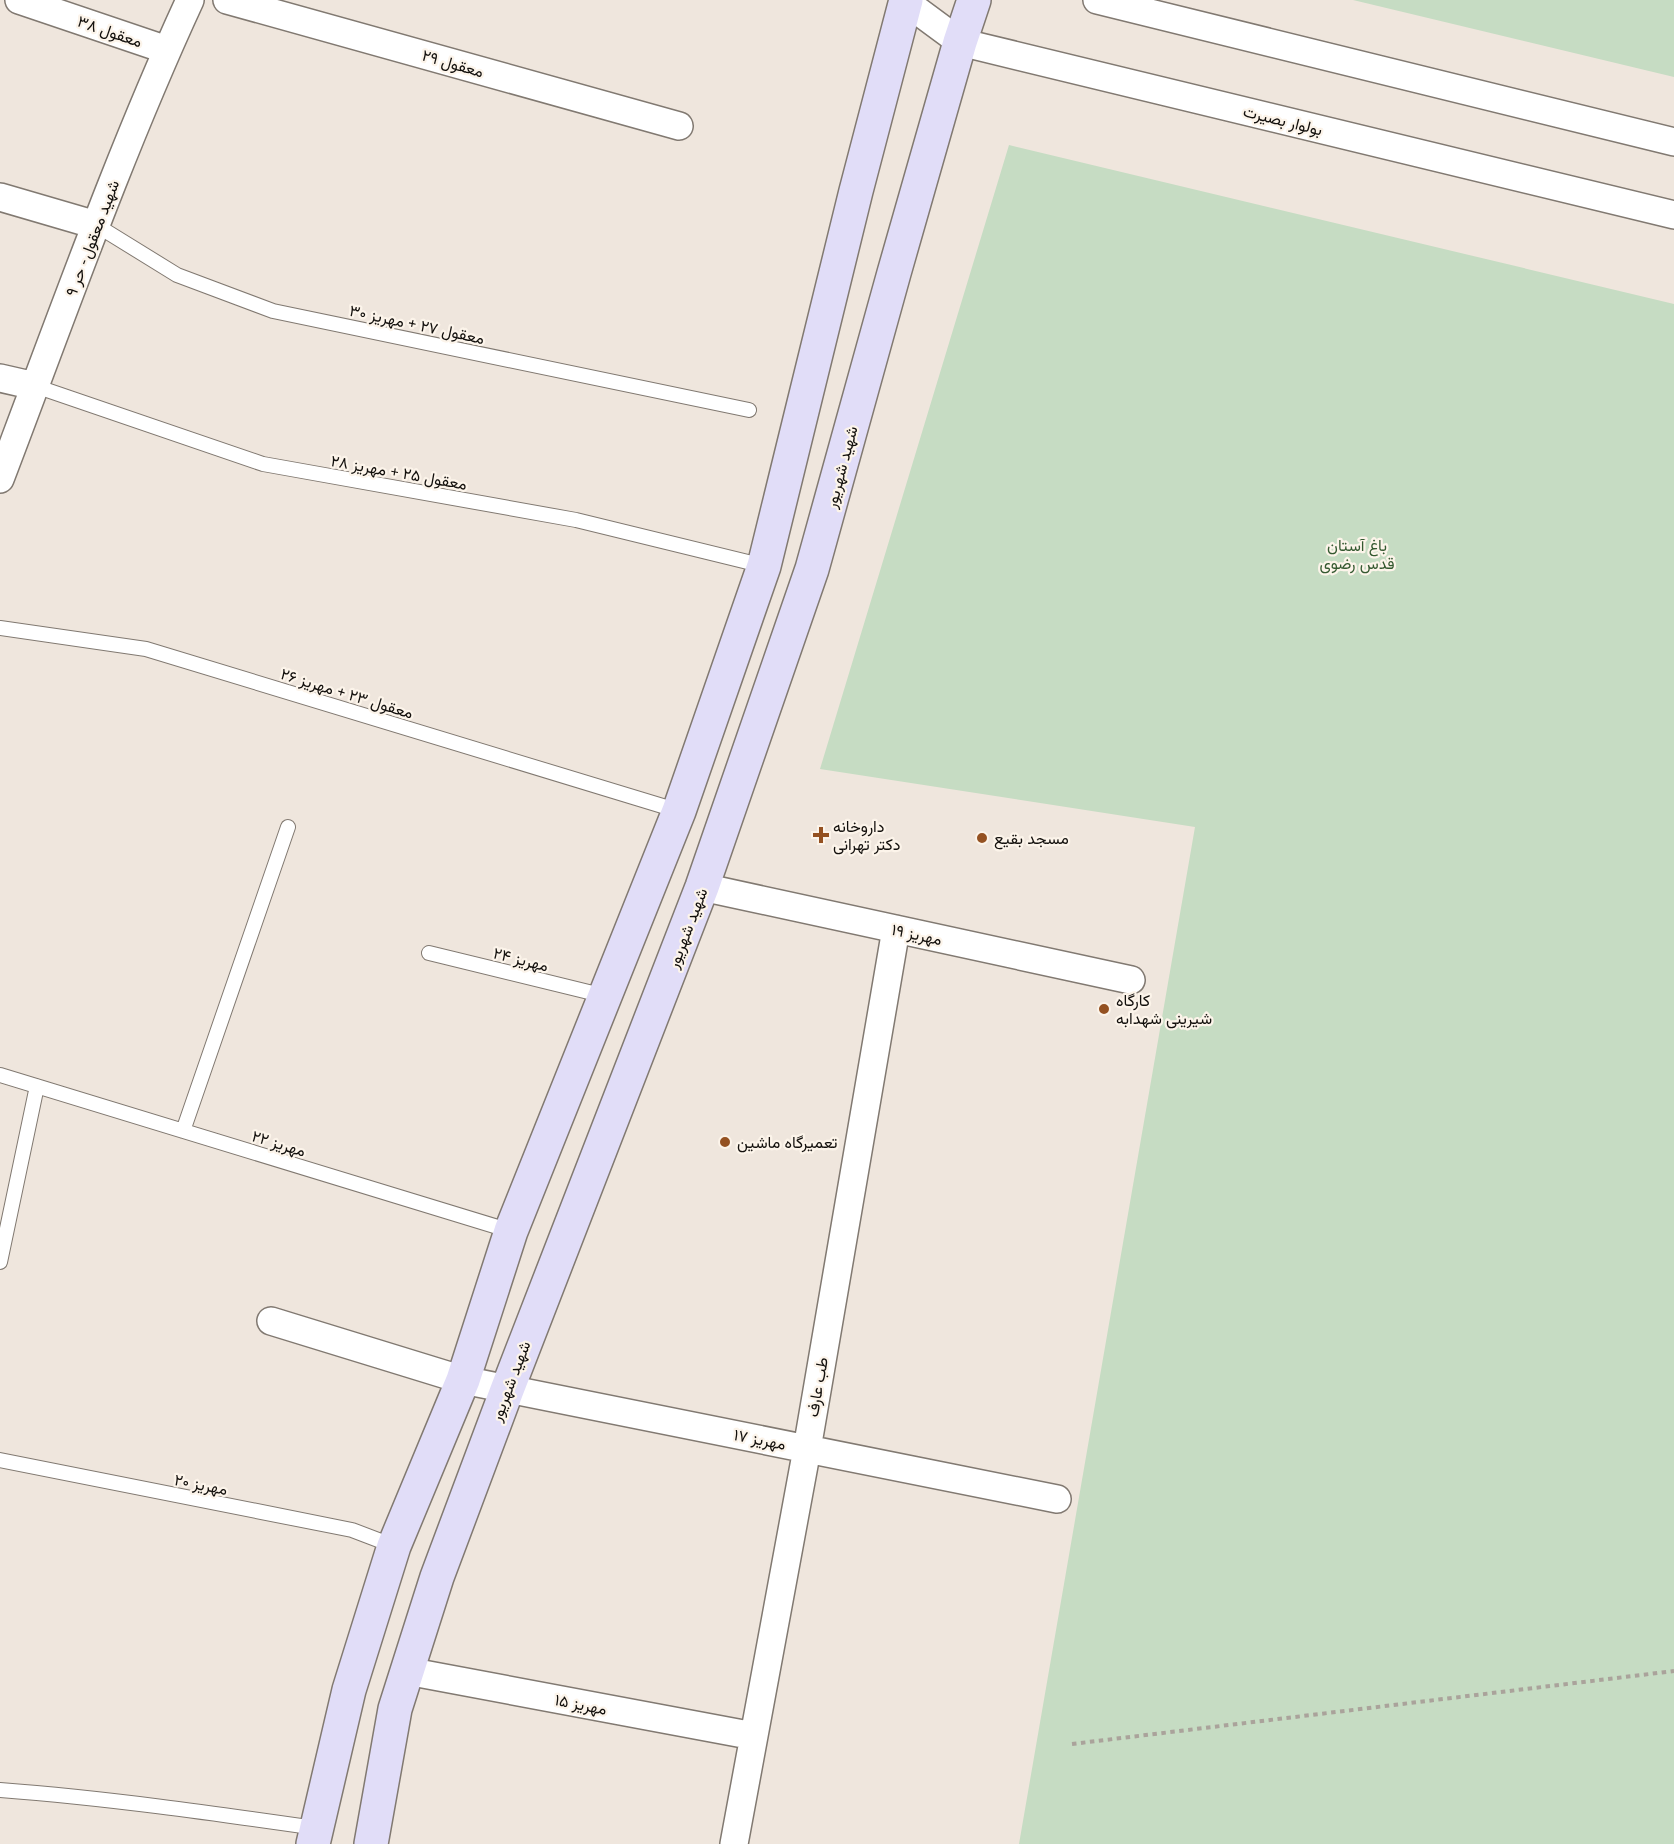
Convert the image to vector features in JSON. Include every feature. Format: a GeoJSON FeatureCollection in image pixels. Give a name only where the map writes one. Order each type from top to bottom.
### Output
{"type":"FeatureCollection","features":[{"type":"Feature","properties":{"kind":"street","name":"معقول ۳۸"},"geometry":{"type":"LineString","coordinates":[[19,0],[167,50]]}},
{"type":"Feature","properties":{"kind":"street","name":"شهید معقول - حر ۹"},"geometry":{"type":"LineString","coordinates":[[0,479],[96,225],[167,50],[190,0]]}},
{"type":"Feature","properties":{"kind":"street","name":"معقول ۲۹"},"geometry":{"type":"LineString","coordinates":[[227,0],[679,126]]}},
{"type":"Feature","properties":{"kind":"street","name":"بولوار بصیرت"},"geometry":{"type":"LineString","coordinates":[[906,0],[960,42],[1674,215]]}},
{"type":"Feature","properties":{"kind":"street"},"geometry":{"type":"LineString","coordinates":[[315,1836],[349,1690],[394,1546],[463,1380],[511,1231],[679,811],[764,566],[856,191],[906,0]]}},
{"type":"Feature","properties":{"kind":"street","name":"شهید شهریور"},"geometry":{"type":"LineString","coordinates":[[370,1844],[395,1709],[437,1576],[702,887],[813,569],[960,42],[974,0]]}},
{"type":"Feature","properties":{"kind":"street"},"geometry":{"type":"LineString","coordinates":[[1097,0],[1674,142]]}},
{"type":"Feature","properties":{"kind":"street"},"geometry":{"type":"LineString","coordinates":[[0,197],[96,225]]}},
{"type":"Feature","properties":{"kind":"street"},"geometry":{"type":"LineString","coordinates":[[0,378],[35,386]]}},
{"type":"Feature","properties":{"kind":"street","name":"مهریز ۱۹"},"geometry":{"type":"LineString","coordinates":[[702,887],[1131,980]]}},
{"type":"Feature","properties":{"kind":"street","name":"طب عارف"},"geometry":{"type":"LineString","coordinates":[[734,1844],[807,1449],[896,929]]}},
{"type":"Feature","properties":{"kind":"street","name":"مهریز ۱۷"},"geometry":{"type":"LineString","coordinates":[[272,1321],[463,1380],[507,1390],[1057,1499]]}},
{"type":"Feature","properties":{"kind":"street","name":"مهریز ۱۵"},"geometry":{"type":"LineString","coordinates":[[407,1671],[754,1736]]}},
{"type":"Feature","properties":{"kind":"lane","name":"معقول ۲۷ + مهریز ۳۰"},"geometry":{"type":"LineString","coordinates":[[96,225],[177,275],[273,311],[749,410]]}},
{"type":"Feature","properties":{"kind":"lane","name":"معقول ۲۵ + مهریز ۲۸"},"geometry":{"type":"LineString","coordinates":[[35,386],[263,464],[576,520],[764,566]]}},
{"type":"Feature","properties":{"kind":"lane","name":"معقول ۲۳ + مهریز ۲۶"},"geometry":{"type":"LineString","coordinates":[[0,628],[147,649],[679,811]]}},
{"type":"Feature","properties":{"kind":"lane"},"geometry":{"type":"LineString","coordinates":[[183,1131],[288,826]]}},
{"type":"Feature","properties":{"kind":"lane","name":"مهریز ۲۴"},"geometry":{"type":"LineString","coordinates":[[429,953],[605,996]]}},
{"type":"Feature","properties":{"kind":"lane","name":"مهریز ۲۲"},"geometry":{"type":"LineString","coordinates":[[0,1075],[511,1231]]}},
{"type":"Feature","properties":{"kind":"lane"},"geometry":{"type":"LineString","coordinates":[[0,1262],[37,1086]]}},
{"type":"Feature","properties":{"kind":"lane","name":"مهریز ۲۰"},"geometry":{"type":"LineString","coordinates":[[0,1460],[352,1530],[394,1546]]}},
{"type":"Feature","properties":{"kind":"lane"},"geometry":{"type":"LineString","coordinates":[[0,1791],[60,1795],[197,1811],[315,1836]]}},
{"type":"Feature","properties":{"kind":"path"},"geometry":{"type":"LineString","coordinates":[[1072,1744],[1674,1671]]}},
{"type":"Feature","properties":{"kind":"green space"},"geometry":{"type":"Polygon","coordinates":[[[1353,0],[1674,0],[1674,77],[1353,0]]]}},
{"type":"Feature","properties":{"kind":"green space","name":"باغ آستان قدس رضوی"},"geometry":{"type":"Polygon","coordinates":[[[1009,145],[1674,304],[1674,1844],[1019,1844],[1195,827],[820,769],[1009,145]]]}},
{"type":"Feature","properties":{"kind":"place","name":"داروخانه دکتر تهرانی"},"geometry":{"type":"Point","coordinates":[821,835]}},
{"type":"Feature","properties":{"kind":"place","name":"مسجد بقیع"},"geometry":{"type":"Point","coordinates":[982,838]}},
{"type":"Feature","properties":{"kind":"place","name":"کارگاه شیرینی شهدابه"},"geometry":{"type":"Point","coordinates":[1104,1009]}},
{"type":"Feature","properties":{"kind":"place","name":"تعمیرگاه ماشین"},"geometry":{"type":"Point","coordinates":[725,1142]}}]}
